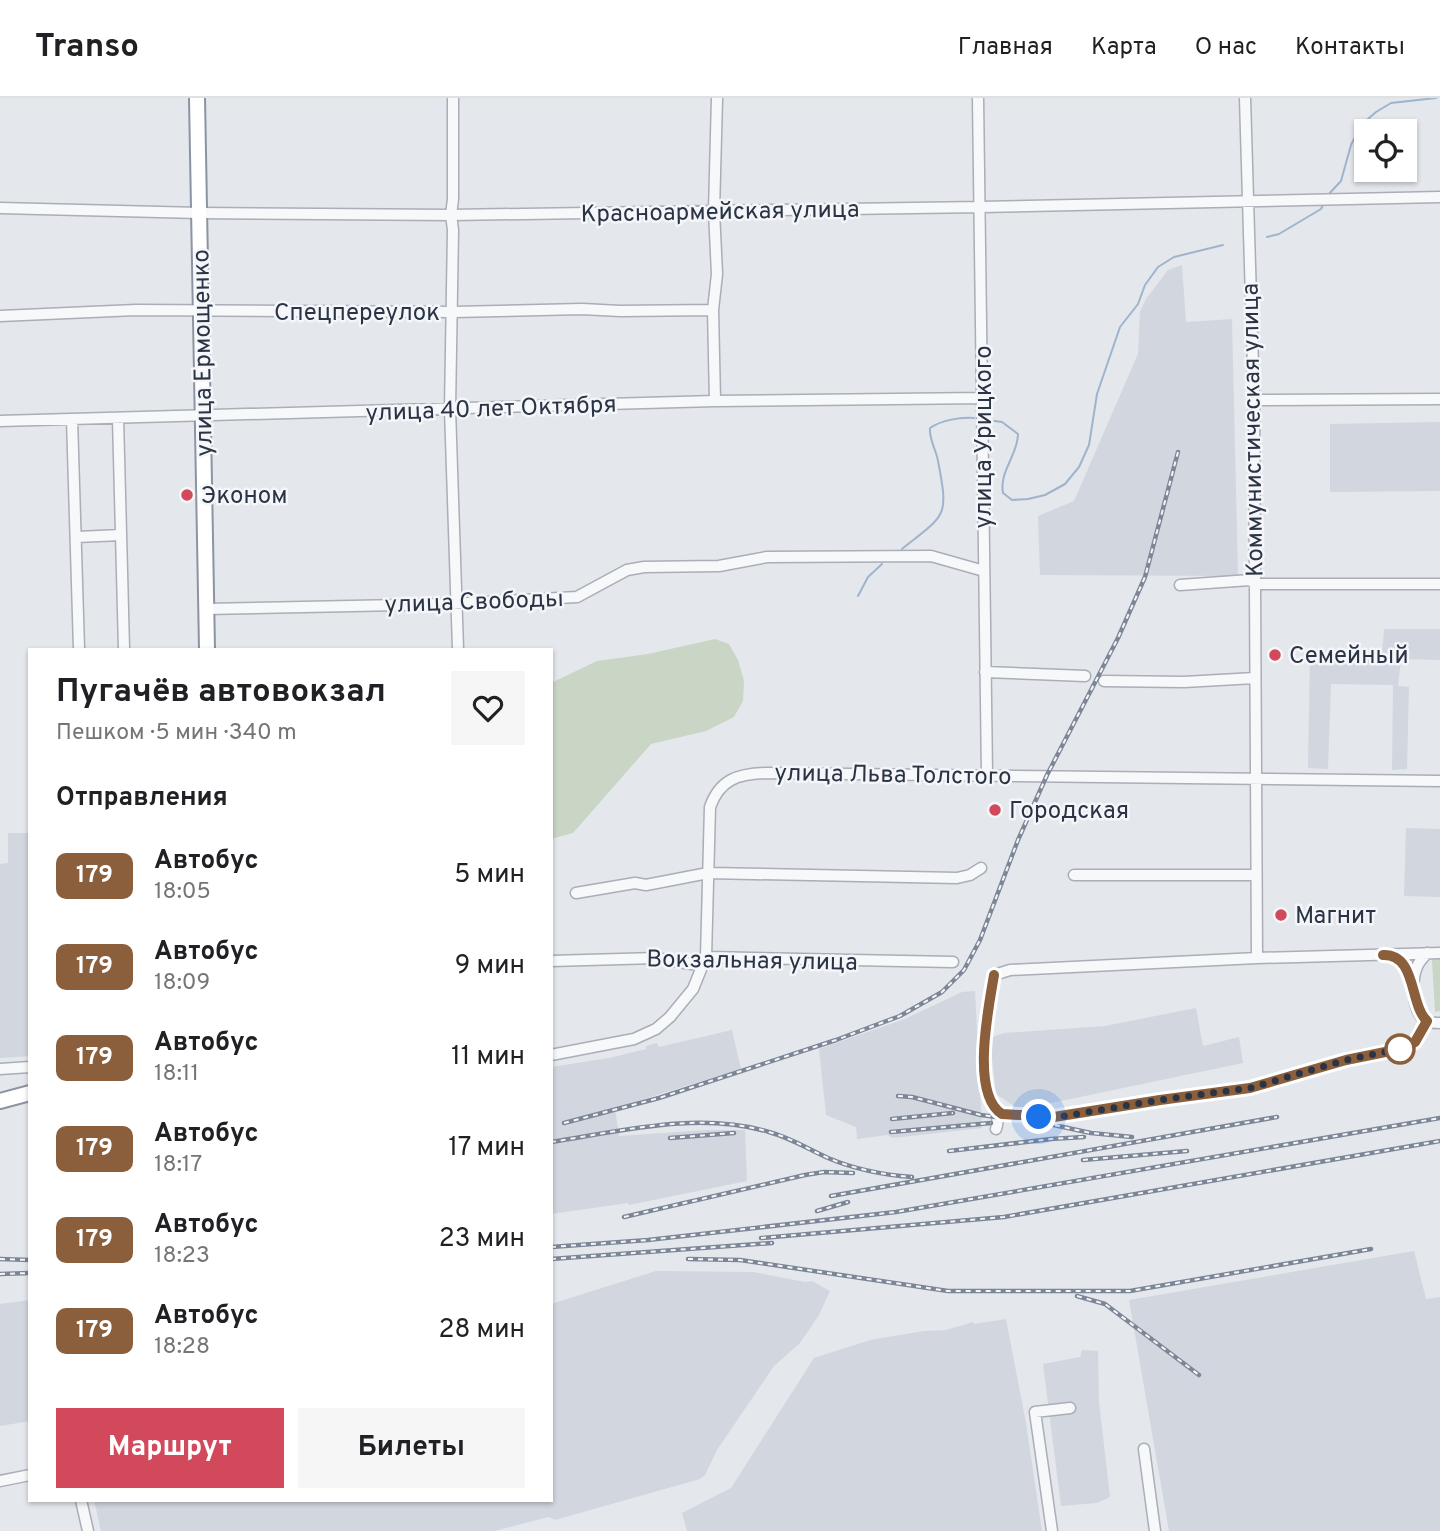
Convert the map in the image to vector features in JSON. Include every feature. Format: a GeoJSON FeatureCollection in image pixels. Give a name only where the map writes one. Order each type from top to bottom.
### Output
{"type":"FeatureCollection","features":[{"type":"Feature","properties":{"kind":"highway","name":"улица Ермощенко"},"geometry":{"type":"LineString","coordinates":[[197,98],[207,648]]}},
{"type":"Feature","properties":{"kind":"highway"},"geometry":{"type":"LineString","coordinates":[[0,1101],[28,1094]]}},
{"type":"Feature","properties":{"kind":"street"},"geometry":{"type":"LineString","coordinates":[[453,98],[450,409],[458,648]]}},
{"type":"Feature","properties":{"kind":"street"},"geometry":{"type":"LineString","coordinates":[[715,401],[713,310],[717,274],[717,98]]}},
{"type":"Feature","properties":{"kind":"street","name":"улица Урицкого"},"geometry":{"type":"LineString","coordinates":[[978,98],[987,775]]}},
{"type":"Feature","properties":{"kind":"street","name":"Коммунистическая улица"},"geometry":{"type":"LineString","coordinates":[[1245,98],[1254,400],[1256,875]]}},
{"type":"Feature","properties":{"kind":"street","name":"Красноармейская улица"},"geometry":{"type":"LineString","coordinates":[[0,208],[451,215],[1440,197]]}},
{"type":"Feature","properties":{"kind":"street","name":"Спецпереулок"},"geometry":{"type":"LineString","coordinates":[[0,316],[136,310],[713,310]]}},
{"type":"Feature","properties":{"kind":"street","name":"улица 40 лет Октября"},"geometry":{"type":"LineString","coordinates":[[0,421],[715,401],[982,398]]}},
{"type":"Feature","properties":{"kind":"street"},"geometry":{"type":"LineString","coordinates":[[1254,400],[1440,399]]}},
{"type":"Feature","properties":{"kind":"street"},"geometry":{"type":"LineString","coordinates":[[118,418],[124,648]]}},
{"type":"Feature","properties":{"kind":"street"},"geometry":{"type":"LineString","coordinates":[[72,419],[79,648]]}},
{"type":"Feature","properties":{"kind":"street"},"geometry":{"type":"LineString","coordinates":[[77,537],[121,535]]}},
{"type":"Feature","properties":{"kind":"street","name":"улица Свободы"},"geometry":{"type":"LineString","coordinates":[[206,609],[457,603],[577,597],[627,570],[644,567],[719,566],[767,557],[931,556],[984,571]]}},
{"type":"Feature","properties":{"kind":"street"},"geometry":{"type":"LineString","coordinates":[[1180,585],[1250,580],[1255,584],[1440,584]]}},
{"type":"Feature","properties":{"kind":"street"},"geometry":{"type":"LineString","coordinates":[[985,672],[1085,676]]}},
{"type":"Feature","properties":{"kind":"street"},"geometry":{"type":"LineString","coordinates":[[1104,681],[1184,682],[1255,678]]}},
{"type":"Feature","properties":{"kind":"street","name":"улица Льва Толстого"},"geometry":{"type":"LineString","coordinates":[[553,1055],[634,1039],[656,1029],[670,1017],[693,989],[706,957],[710,807],[720,787],[729,780],[766,773],[1440,781]]}},
{"type":"Feature","properties":{"kind":"street"},"geometry":{"type":"LineString","coordinates":[[576,892],[635,883],[646,885],[708,873],[957,878],[982,868]]}},
{"type":"Feature","properties":{"kind":"street"},"geometry":{"type":"LineString","coordinates":[[1074,875],[1256,875],[1257,958]]}},
{"type":"Feature","properties":{"kind":"street"},"geometry":{"type":"LineString","coordinates":[[1413,987],[1420,960],[1427,953]]}},
{"type":"Feature","properties":{"kind":"street"},"geometry":{"type":"LineString","coordinates":[[996,1129],[996,1110],[986,1088],[984,1044],[994,975],[1010,970],[1257,958],[1440,953]]}},
{"type":"Feature","properties":{"kind":"street"},"geometry":{"type":"LineString","coordinates":[[1387,955],[1400,961],[1413,987],[1421,1016],[1427,1021],[1440,1023]]}},
{"type":"Feature","properties":{"kind":"street","name":"Вокзальная улица"},"geometry":{"type":"LineString","coordinates":[[553,961],[656,958],[691,964],[706,957],[953,962]]}},
{"type":"Feature","properties":{"kind":"street"},"geometry":{"type":"LineString","coordinates":[[996,1110],[1011,1115],[1054,1117],[1250,1088],[1346,1060],[1405,1048],[1415,1042],[1427,1021]]}},
{"type":"Feature","properties":{"kind":"street"},"geometry":{"type":"LineString","coordinates":[[0,1069],[28,1068]]}},
{"type":"Feature","properties":{"kind":"street"},"geometry":{"type":"LineString","coordinates":[[1052,1531],[1035,1412],[1070,1408]]}},
{"type":"Feature","properties":{"kind":"street"},"geometry":{"type":"LineString","coordinates":[[1144,1449],[1155,1531]]}},
{"type":"Feature","properties":{"kind":"street"},"geometry":{"type":"LineString","coordinates":[[0,1481],[28,1475]]}},
{"type":"Feature","properties":{"kind":"street"},"geometry":{"type":"LineString","coordinates":[[81,1502],[88,1531]]}},
{"type":"Feature","properties":{"kind":"shaded area"},"geometry":{"type":"Polygon","coordinates":[[[1182,265],[1186,322],[1232,319],[1238,576],[1040,575],[1038,516],[1074,501],[1138,354],[1140,312],[1146,299],[1168,270],[1182,265]]]}},
{"type":"Feature","properties":{"kind":"shaded area"},"geometry":{"type":"Polygon","coordinates":[[[1440,422],[1440,491],[1330,492],[1330,424],[1440,422]]]}},
{"type":"Feature","properties":{"kind":"shaded area"},"geometry":{"type":"Polygon","coordinates":[[[1384,629],[1440,629],[1440,660],[1401,659],[1398,686],[1409,687],[1407,769],[1392,770],[1393,685],[1331,684],[1328,769],[1308,768],[1310,656],[1382,657],[1384,629]]]}},
{"type":"Feature","properties":{"kind":"shaded area"},"geometry":{"type":"Polygon","coordinates":[[[1406,828],[1440,829],[1440,897],[1404,896],[1406,828]]]}},
{"type":"Feature","properties":{"kind":"shaded area"},"geometry":{"type":"Polygon","coordinates":[[[8,833],[28,833],[28,1056],[0,1058],[0,864],[8,863],[8,833]]]}},
{"type":"Feature","properties":{"kind":"shaded area"},"geometry":{"type":"Polygon","coordinates":[[[975,991],[982,1128],[893,1138],[887,1135],[857,1139],[856,1127],[826,1115],[819,1049],[905,1019],[962,992],[975,991]]]}},
{"type":"Feature","properties":{"kind":"shaded area"},"geometry":{"type":"Polygon","coordinates":[[[1196,1008],[1203,1046],[1239,1037],[1243,1063],[1017,1108],[996,1094],[990,1038],[1004,1033],[1105,1026],[1196,1008]]]}},
{"type":"Feature","properties":{"kind":"shaded area"},"geometry":{"type":"Polygon","coordinates":[[[732,1030],[741,1069],[615,1108],[619,1136],[745,1130],[747,1181],[629,1205],[628,1203],[553,1214],[553,1067],[609,1058],[646,1049],[646,1046],[657,1043],[659,1047],[732,1030]]]}},
{"type":"Feature","properties":{"kind":"shaded area"},"geometry":{"type":"Polygon","coordinates":[[[1414,1251],[1426,1299],[1440,1297],[1440,1531],[1169,1531],[1129,1300],[1414,1251]]]}},
{"type":"Feature","properties":{"kind":"shaded area"},"geometry":{"type":"Polygon","coordinates":[[[656,1271],[753,1272],[812,1281],[830,1291],[819,1315],[800,1343],[774,1366],[700,1479],[555,1520],[549,1517],[494,1531],[101,1531],[94,1502],[553,1502],[553,1303],[656,1271]]]}},
{"type":"Feature","properties":{"kind":"shaded area"},"geometry":{"type":"Polygon","coordinates":[[[28,1300],[28,1421],[0,1426],[0,1304],[28,1300]]]}},
{"type":"Feature","properties":{"kind":"shaded area"},"geometry":{"type":"Polygon","coordinates":[[[1006,1319],[1026,1423],[1042,1531],[687,1531],[682,1513],[731,1488],[814,1358],[870,1340],[1006,1319]]]}},
{"type":"Feature","properties":{"kind":"shaded area"},"geometry":{"type":"Polygon","coordinates":[[[1082,1350],[1098,1351],[1099,1402],[1110,1497],[1097,1503],[1061,1506],[1043,1364],[1080,1357],[1082,1350]]]}},
{"type":"Feature","properties":{"kind":"green space"},"geometry":{"type":"Polygon","coordinates":[[[715,639],[729,644],[738,660],[744,681],[743,701],[734,717],[706,731],[651,744],[573,833],[553,838],[553,682],[597,661],[648,654],[715,639]]]}},
{"type":"Feature","properties":{"kind":"green space"},"geometry":{"type":"Polygon","coordinates":[[[1440,957],[1440,1011],[1435,1012],[1432,960],[1440,957]]]}},
{"type":"Feature","properties":{"kind":"waterway"},"geometry":{"type":"LineString","coordinates":[[1328,195],[1341,181],[1351,145],[1361,125],[1391,103],[1436,98]]}},
{"type":"Feature","properties":{"kind":"waterway"},"geometry":{"type":"LineString","coordinates":[[1267,237],[1279,234],[1321,209],[1324,203]]}},
{"type":"Feature","properties":{"kind":"waterway"},"geometry":{"type":"LineString","coordinates":[[988,420],[1002,422],[1018,434],[1004,477],[1003,493],[1012,500],[1028,499],[1045,495],[1065,484],[1079,467],[1089,445],[1097,394],[1120,327],[1138,304],[1145,285],[1158,267],[1174,257],[1223,245]]}},
{"type":"Feature","properties":{"kind":"waterway"},"geometry":{"type":"LineString","coordinates":[[902,549],[936,521],[943,505],[941,480],[930,428],[951,420],[974,418]]}},
{"type":"Feature","properties":{"kind":"waterway"},"geometry":{"type":"LineString","coordinates":[[858,596],[868,577],[882,564]]}},
{"type":"Feature","properties":{"kind":"railway"},"geometry":{"type":"LineString","coordinates":[[564,1123],[659,1098],[836,1040],[900,1016],[942,992],[964,970],[980,940],[1018,840],[1047,775],[1118,638],[1145,577],[1178,452]]}},
{"type":"Feature","properties":{"kind":"railway"},"geometry":{"type":"LineString","coordinates":[[898,1096],[912,1097],[981,1115],[1132,1137]]}},
{"type":"Feature","properties":{"kind":"railway"},"geometry":{"type":"LineString","coordinates":[[892,1119],[953,1113]]}},
{"type":"Feature","properties":{"kind":"railway"},"geometry":{"type":"LineString","coordinates":[[831,1196],[1277,1117]]}},
{"type":"Feature","properties":{"kind":"railway"},"geometry":{"type":"LineString","coordinates":[[553,1247],[648,1240],[896,1212],[1440,1118]]}},
{"type":"Feature","properties":{"kind":"railway"},"geometry":{"type":"LineString","coordinates":[[553,1142],[633,1128],[715,1123],[777,1134],[828,1158],[859,1168],[912,1177]]}},
{"type":"Feature","properties":{"kind":"railway"},"geometry":{"type":"LineString","coordinates":[[891,1132],[991,1123]]}},
{"type":"Feature","properties":{"kind":"railway"},"geometry":{"type":"LineString","coordinates":[[670,1138],[734,1133]]}},
{"type":"Feature","properties":{"kind":"railway"},"geometry":{"type":"LineString","coordinates":[[949,1151],[1084,1137]]}},
{"type":"Feature","properties":{"kind":"railway"},"geometry":{"type":"LineString","coordinates":[[761,1238],[1004,1217],[1440,1141]]}},
{"type":"Feature","properties":{"kind":"railway"},"geometry":{"type":"LineString","coordinates":[[1083,1160],[1187,1151]]}},
{"type":"Feature","properties":{"kind":"railway"},"geometry":{"type":"LineString","coordinates":[[624,1217],[805,1175],[824,1172],[853,1173]]}},
{"type":"Feature","properties":{"kind":"railway"},"geometry":{"type":"LineString","coordinates":[[817,1211],[848,1202]]}},
{"type":"Feature","properties":{"kind":"railway"},"geometry":{"type":"LineString","coordinates":[[553,1259],[772,1243]]}},
{"type":"Feature","properties":{"kind":"railway"},"geometry":{"type":"LineString","coordinates":[[688,1259],[740,1260],[948,1291],[1130,1291],[1371,1249]]}},
{"type":"Feature","properties":{"kind":"railway"},"geometry":{"type":"LineString","coordinates":[[0,1259],[28,1260]]}},
{"type":"Feature","properties":{"kind":"railway"},"geometry":{"type":"LineString","coordinates":[[0,1274],[28,1273]]}},
{"type":"Feature","properties":{"kind":"railway"},"geometry":{"type":"LineString","coordinates":[[1077,1296],[1105,1304],[1199,1375]]}},
{"type":"Feature","properties":{"kind":"bus line","name":"179"},"geometry":{"type":"LineString","coordinates":[[994,975],[984,1044],[988,1097],[1002,1114],[1054,1117],[1250,1088],[1346,1060],[1405,1048],[1415,1042],[1427,1021],[1421,1016],[1406,970],[1392,955],[1383,955]]}},
{"type":"Feature","properties":{"kind":"place","name":"Эконом"},"geometry":{"type":"Point","coordinates":[187,495]}},
{"type":"Feature","properties":{"kind":"place","name":"Семейный"},"geometry":{"type":"Point","coordinates":[1275,655]}},
{"type":"Feature","properties":{"kind":"place","name":"Городская"},"geometry":{"type":"Point","coordinates":[995,810]}},
{"type":"Feature","properties":{"kind":"place","name":"Магнит"},"geometry":{"type":"Point","coordinates":[1281,915]}},
{"type":"Feature","properties":{"kind":"route"},"geometry":{"type":"LineString","coordinates":[[1039,1117],[1064,1116],[1250,1088],[1346,1060],[1400,1049]]}}]}
